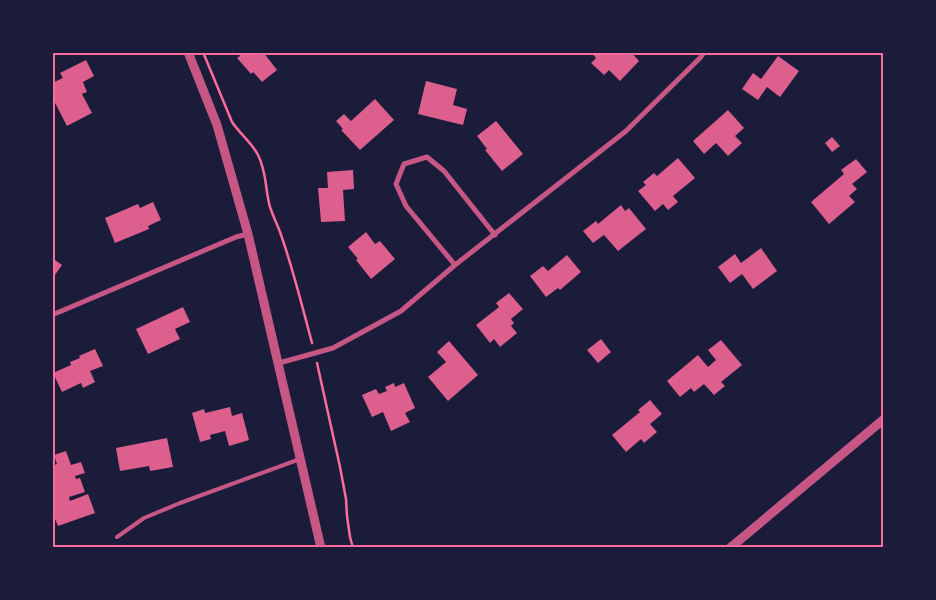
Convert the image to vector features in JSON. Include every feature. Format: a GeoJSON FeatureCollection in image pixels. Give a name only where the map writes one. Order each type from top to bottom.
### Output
{"type":"FeatureCollection","features":[{"type":"Feature","properties":{"kind":"street"},"geometry":{"type":"LineString","coordinates":[[188,52],[217,125],[248,234],[321,548]]}},
{"type":"Feature","properties":{"kind":"street"},"geometry":{"type":"LineString","coordinates":[[279,363],[333,348],[401,311],[455,265],[626,131],[704,52]]}},
{"type":"Feature","properties":{"kind":"street"},"geometry":{"type":"LineString","coordinates":[[455,265],[406,206],[396,184],[404,164],[427,157],[444,171],[495,235]]}},
{"type":"Feature","properties":{"kind":"street"},"geometry":{"type":"LineString","coordinates":[[52,315],[236,237],[248,234]]}},
{"type":"Feature","properties":{"kind":"street"},"geometry":{"type":"LineString","coordinates":[[730,548],[884,419]]}},
{"type":"Feature","properties":{"kind":"lane"},"geometry":{"type":"LineString","coordinates":[[117,537],[144,518],[300,459]]}},
{"type":"Feature","properties":{"kind":"path"},"geometry":{"type":"LineString","coordinates":[[203,52],[232,122],[259,156],[263,168],[270,208],[280,232],[315,353],[342,475],[353,548]]}},
{"type":"Feature","properties":{"kind":"building"},"geometry":{"type":"Polygon","coordinates":[[[237,52],[263,52],[277,70],[262,82],[253,72],[251,74],[237,58],[240,56],[237,52]]]}},
{"type":"Feature","properties":{"kind":"building"},"geometry":{"type":"Polygon","coordinates":[[[591,52],[621,52],[623,54],[624,52],[631,52],[639,61],[620,81],[609,70],[604,75],[591,63],[596,58],[591,52]]]}},
{"type":"Feature","properties":{"kind":"building"},"geometry":{"type":"Polygon","coordinates":[[[778,56],[799,71],[780,97],[767,87],[758,100],[742,89],[753,73],[761,79],[778,56]]]}},
{"type":"Feature","properties":{"kind":"building"},"geometry":{"type":"Polygon","coordinates":[[[86,60],[94,76],[83,82],[87,92],[82,94],[92,113],[67,126],[52,97],[52,83],[63,78],[60,73],[86,60]]]}},
{"type":"Feature","properties":{"kind":"building"},"geometry":{"type":"Polygon","coordinates":[[[426,81],[457,89],[453,105],[467,109],[463,125],[418,114],[426,81]]]}},
{"type":"Feature","properties":{"kind":"building"},"geometry":{"type":"Polygon","coordinates":[[[375,99],[394,120],[360,150],[341,130],[343,129],[336,121],[344,114],[351,121],[375,99]]]}},
{"type":"Feature","properties":{"kind":"building"},"geometry":{"type":"Polygon","coordinates":[[[728,110],[744,128],[735,136],[742,143],[728,156],[716,143],[704,154],[693,141],[728,110]]]}},
{"type":"Feature","properties":{"kind":"building"},"geometry":{"type":"Polygon","coordinates":[[[496,121],[523,154],[502,171],[485,150],[487,149],[477,136],[496,121]]]}},
{"type":"Feature","properties":{"kind":"building"},"geometry":{"type":"Polygon","coordinates":[[[832,137],[840,146],[832,152],[825,143],[832,137]]]}},
{"type":"Feature","properties":{"kind":"building"},"geometry":{"type":"Polygon","coordinates":[[[678,158],[695,178],[673,196],[678,202],[668,210],[663,204],[655,211],[638,191],[646,185],[643,182],[654,173],[657,176],[678,158]]]}},
{"type":"Feature","properties":{"kind":"building"},"geometry":{"type":"Polygon","coordinates":[[[856,159],[867,172],[852,184],[857,189],[849,196],[855,202],[829,224],[811,202],[844,174],[841,170],[856,159]]]}},
{"type":"Feature","properties":{"kind":"building"},"geometry":{"type":"Polygon","coordinates":[[[353,170],[354,189],[343,190],[345,221],[321,222],[318,188],[328,188],[327,172],[353,170]]]}},
{"type":"Feature","properties":{"kind":"building"},"geometry":{"type":"Polygon","coordinates":[[[153,202],[161,220],[148,226],[149,229],[115,243],[105,218],[138,204],[140,208],[153,202]]]}},
{"type":"Feature","properties":{"kind":"building"},"geometry":{"type":"Polygon","coordinates":[[[621,205],[625,211],[629,208],[646,229],[618,251],[604,235],[593,243],[583,231],[596,221],[598,224],[621,205]]]}},
{"type":"Feature","properties":{"kind":"building"},"geometry":{"type":"Polygon","coordinates":[[[366,232],[375,244],[380,241],[395,259],[371,279],[348,247],[366,232]]]}},
{"type":"Feature","properties":{"kind":"building"},"geometry":{"type":"Polygon","coordinates":[[[761,248],[777,271],[753,289],[742,274],[730,283],[718,267],[735,254],[741,263],[761,248]]]}},
{"type":"Feature","properties":{"kind":"building"},"geometry":{"type":"Polygon","coordinates":[[[567,255],[581,272],[560,290],[558,288],[546,297],[530,276],[543,266],[548,271],[567,255]]]}},
{"type":"Feature","properties":{"kind":"building"},"geometry":{"type":"Polygon","coordinates":[[[52,258],[62,265],[52,279],[52,258]]]}},
{"type":"Feature","properties":{"kind":"building"},"geometry":{"type":"Polygon","coordinates":[[[509,293],[523,309],[511,319],[514,323],[511,326],[517,333],[500,347],[494,339],[490,343],[476,325],[499,307],[496,303],[509,293]]]}},
{"type":"Feature","properties":{"kind":"building"},"geometry":{"type":"Polygon","coordinates":[[[183,307],[190,322],[175,329],[180,339],[148,354],[136,329],[183,307]]]}},
{"type":"Feature","properties":{"kind":"building"},"geometry":{"type":"Polygon","coordinates":[[[601,339],[611,352],[598,363],[587,350],[601,339]]]}},
{"type":"Feature","properties":{"kind":"building"},"geometry":{"type":"Polygon","coordinates":[[[721,340],[742,365],[721,382],[725,386],[714,395],[704,384],[694,392],[691,388],[680,397],[667,381],[698,355],[708,367],[716,360],[708,350],[721,340]]]}},
{"type":"Feature","properties":{"kind":"building"},"geometry":{"type":"Polygon","coordinates":[[[449,341],[478,375],[448,401],[428,377],[446,362],[437,352],[449,341]]]}},
{"type":"Feature","properties":{"kind":"building"},"geometry":{"type":"Polygon","coordinates":[[[95,349],[103,366],[90,371],[95,382],[83,388],[81,383],[62,392],[53,373],[71,365],[70,362],[80,358],[79,356],[95,349]]]}},
{"type":"Feature","properties":{"kind":"building"},"geometry":{"type":"Polygon","coordinates":[[[394,383],[395,387],[404,383],[415,408],[405,413],[410,422],[391,431],[383,412],[372,417],[362,395],[376,389],[379,394],[387,391],[385,387],[394,383]]]}},
{"type":"Feature","properties":{"kind":"building"},"geometry":{"type":"Polygon","coordinates":[[[650,400],[662,414],[650,424],[657,432],[644,443],[641,439],[626,452],[612,435],[640,412],[638,410],[650,400]]]}},
{"type":"Feature","properties":{"kind":"building"},"geometry":{"type":"Polygon","coordinates":[[[230,407],[232,416],[242,413],[249,440],[229,446],[225,431],[210,435],[211,439],[200,442],[192,413],[204,409],[205,413],[230,407]]]}},
{"type":"Feature","properties":{"kind":"building"},"geometry":{"type":"Polygon","coordinates":[[[167,438],[173,467],[150,471],[149,466],[120,471],[116,448],[167,438]]]}},
{"type":"Feature","properties":{"kind":"building"},"geometry":{"type":"Polygon","coordinates":[[[66,451],[71,465],[81,462],[85,473],[75,476],[76,479],[80,478],[85,492],[69,497],[70,501],[88,494],[95,513],[58,526],[52,512],[52,466],[57,464],[54,455],[66,451]]]}}]}
